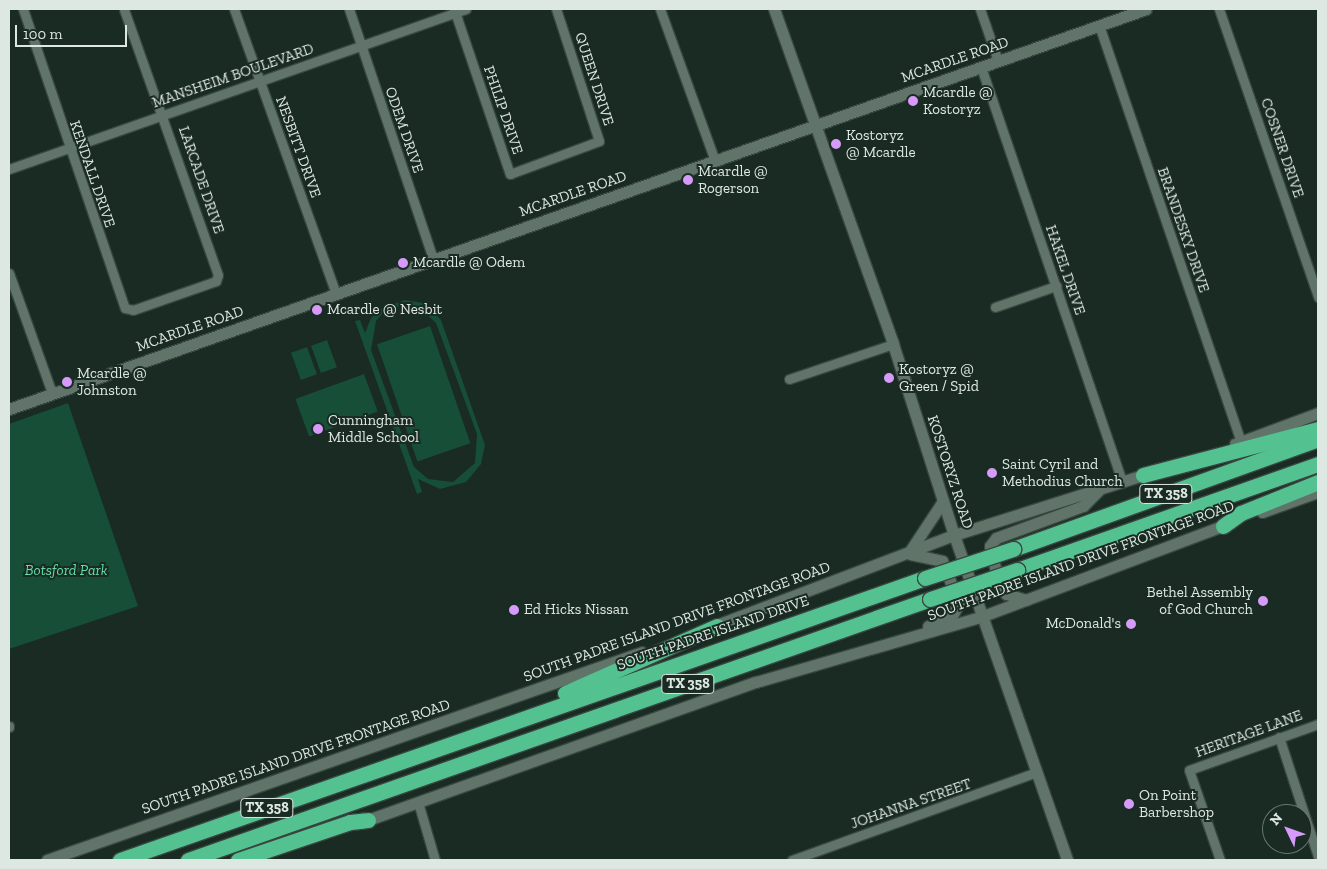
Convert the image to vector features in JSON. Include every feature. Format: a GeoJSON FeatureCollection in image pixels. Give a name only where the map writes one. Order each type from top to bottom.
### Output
{"type":"FeatureCollection","features":[{"type":"Feature","properties":{"kind":"highway"},"geometry":{"type":"LineString","coordinates":[[1143,475],[1318,429]]}},
{"type":"Feature","properties":{"kind":"highway","name":"SOUTH PADRE ISLAND DRIVE"},"geometry":{"type":"LineString","coordinates":[[120,860],[415,755],[1013,549],[1318,439]]}},
{"type":"Feature","properties":{"kind":"highway","name":"TX 358"},"geometry":{"type":"LineString","coordinates":[[188,860],[1318,464]]}},
{"type":"Feature","properties":{"kind":"highway"},"geometry":{"type":"LineString","coordinates":[[1223,526],[1241,513],[1318,482]]}},
{"type":"Feature","properties":{"kind":"highway"},"geometry":{"type":"LineString","coordinates":[[415,755],[617,672],[717,626]]}},
{"type":"Feature","properties":{"kind":"highway"},"geometry":{"type":"LineString","coordinates":[[238,860],[350,822],[368,820]]}},
{"type":"Feature","properties":{"kind":"main road","name":"KOSTORYZ ROAD"},"geometry":{"type":"LineString","coordinates":[[774,9],[893,344],[954,535],[1067,860]]}},
{"type":"Feature","properties":{"kind":"main road","name":"MCARDLE ROAD"},"geometry":{"type":"LineString","coordinates":[[9,408],[1146,9]]}},
{"type":"Feature","properties":{"kind":"main road","name":"SOUTH PADRE ISLAND DRIVE FRONTAGE ROAD"},"geometry":{"type":"LineString","coordinates":[[47,860],[717,626],[954,535],[1143,475],[1241,442],[1318,413]]}},
{"type":"Feature","properties":{"kind":"main road"},"geometry":{"type":"LineString","coordinates":[[1026,600],[1006,594],[998,585],[990,546],[996,538],[1083,506],[1099,489]]}},
{"type":"Feature","properties":{"kind":"main road","name":"SOUTH PADRE ISLAND DRIVE FRONTAGE ROAD"},"geometry":{"type":"LineString","coordinates":[[257,860],[756,682],[852,656],[983,616],[1318,492]]}},
{"type":"Feature","properties":{"kind":"main road"},"geometry":{"type":"LineString","coordinates":[[907,554],[917,546],[943,501]]}},
{"type":"Feature","properties":{"kind":"main road"},"geometry":{"type":"LineString","coordinates":[[852,656],[952,616],[958,603],[942,561],[907,554]]}},
{"type":"Feature","properties":{"kind":"street","name":"KENDALL DRIVE"},"geometry":{"type":"LineString","coordinates":[[23,9],[68,148],[125,308],[165,301]]}},
{"type":"Feature","properties":{"kind":"street","name":"LARCADE DRIVE"},"geometry":{"type":"LineString","coordinates":[[124,9],[164,115],[218,275],[216,281],[165,301]]}},
{"type":"Feature","properties":{"kind":"street","name":"NESBITT DRIVE"},"geometry":{"type":"LineString","coordinates":[[234,9],[336,294]]}},
{"type":"Feature","properties":{"kind":"street","name":"ODEM DRIVE"},"geometry":{"type":"LineString","coordinates":[[349,9],[433,259]]}},
{"type":"Feature","properties":{"kind":"street","name":"MANSHEIM BOULEVARD"},"geometry":{"type":"LineString","coordinates":[[9,169],[455,11],[466,9]]}},
{"type":"Feature","properties":{"kind":"street","name":"QUEEN DRIVE"},"geometry":{"type":"LineString","coordinates":[[555,158],[599,141],[556,9]]}},
{"type":"Feature","properties":{"kind":"street"},"geometry":{"type":"LineString","coordinates":[[660,9],[715,160]]}},
{"type":"Feature","properties":{"kind":"street"},"geometry":{"type":"LineString","coordinates":[[980,9],[998,61]]}},
{"type":"Feature","properties":{"kind":"street","name":"COSNER DRIVE"},"geometry":{"type":"LineString","coordinates":[[1219,9],[1318,297]]}},
{"type":"Feature","properties":{"kind":"street","name":"PHILIP DRIVE"},"geometry":{"type":"LineString","coordinates":[[455,11],[510,174],[555,158]]}},
{"type":"Feature","properties":{"kind":"street","name":"BRANDESKY DRIVE"},"geometry":{"type":"LineString","coordinates":[[1099,26],[1241,442]]}},
{"type":"Feature","properties":{"kind":"street","name":"HAKEL DRIVE"},"geometry":{"type":"LineString","coordinates":[[981,67],[1122,482]]}},
{"type":"Feature","properties":{"kind":"street"},"geometry":{"type":"LineString","coordinates":[[9,273],[52,393]]}},
{"type":"Feature","properties":{"kind":"street"},"geometry":{"type":"LineString","coordinates":[[995,307],[1056,286]]}},
{"type":"Feature","properties":{"kind":"street"},"geometry":{"type":"LineString","coordinates":[[788,379],[893,344]]}},
{"type":"Feature","properties":{"kind":"street","name":"HERITAGE LANE"},"geometry":{"type":"LineString","coordinates":[[1220,860],[1189,770],[1318,724]]}},
{"type":"Feature","properties":{"kind":"street"},"geometry":{"type":"LineString","coordinates":[[1279,737],[1318,856]]}},
{"type":"Feature","properties":{"kind":"street","name":"JOHANNA STREET"},"geometry":{"type":"LineString","coordinates":[[792,860],[1037,772]]}},
{"type":"Feature","properties":{"kind":"street"},"geometry":{"type":"LineString","coordinates":[[418,802],[435,860]]}},
{"type":"Feature","properties":{"kind":"green space"},"geometry":{"type":"Polygon","coordinates":[[[405,300],[423,303],[441,320],[485,445],[481,464],[466,482],[440,489],[418,479],[422,492],[417,494],[355,321],[360,320],[365,333],[371,318],[382,308],[405,300]],[[404,305],[384,312],[376,321],[371,350],[414,467],[428,479],[453,482],[475,463],[477,434],[436,323],[420,308],[404,305]]]}},
{"type":"Feature","properties":{"kind":"green space"},"geometry":{"type":"Polygon","coordinates":[[[430,326],[470,443],[417,461],[377,344],[430,326]]]}},
{"type":"Feature","properties":{"kind":"green space"},"geometry":{"type":"Polygon","coordinates":[[[327,340],[337,367],[321,373],[311,346],[327,340]]]}},
{"type":"Feature","properties":{"kind":"green space"},"geometry":{"type":"Polygon","coordinates":[[[307,347],[317,374],[301,380],[291,353],[307,347]]]}},
{"type":"Feature","properties":{"kind":"green space"},"geometry":{"type":"Polygon","coordinates":[[[364,374],[378,412],[309,437],[295,399],[364,374]]]}},
{"type":"Feature","properties":{"kind":"green space","name":"Botsford Park"},"geometry":{"type":"Polygon","coordinates":[[[68,403],[138,606],[9,649],[9,424],[68,403]]]}},
{"type":"Feature","properties":{"kind":"place","name":"Mcardle @ Kostoryz"},"geometry":{"type":"Point","coordinates":[913,101]}},
{"type":"Feature","properties":{"kind":"place","name":"Kostoryz @ Mcardle"},"geometry":{"type":"Point","coordinates":[836,144]}},
{"type":"Feature","properties":{"kind":"place","name":"Mcardle @ Rogerson"},"geometry":{"type":"Point","coordinates":[688,180]}},
{"type":"Feature","properties":{"kind":"place","name":"Mcardle @ Odem"},"geometry":{"type":"Point","coordinates":[403,263]}},
{"type":"Feature","properties":{"kind":"place","name":"Mcardle @ Nesbit"},"geometry":{"type":"Point","coordinates":[317,310]}},
{"type":"Feature","properties":{"kind":"place","name":"Kostoryz @ Green / Spid"},"geometry":{"type":"Point","coordinates":[889,378]}},
{"type":"Feature","properties":{"kind":"place","name":"Mcardle @ Johnston"},"geometry":{"type":"Point","coordinates":[67,382]}},
{"type":"Feature","properties":{"kind":"place","name":"Cunningham Middle School"},"geometry":{"type":"Point","coordinates":[318,429]}},
{"type":"Feature","properties":{"kind":"place","name":"Saint Cyril and Methodius Church"},"geometry":{"type":"Point","coordinates":[992,473]}},
{"type":"Feature","properties":{"kind":"place","name":"Bethel Assembly of God Church"},"geometry":{"type":"Point","coordinates":[1263,601]}},
{"type":"Feature","properties":{"kind":"place","name":"Ed Hicks Nissan"},"geometry":{"type":"Point","coordinates":[514,610]}},
{"type":"Feature","properties":{"kind":"place","name":"McDonald's"},"geometry":{"type":"Point","coordinates":[1131,624]}},
{"type":"Feature","properties":{"kind":"place","name":"On Point Barbershop"},"geometry":{"type":"Point","coordinates":[1129,804]}}]}
